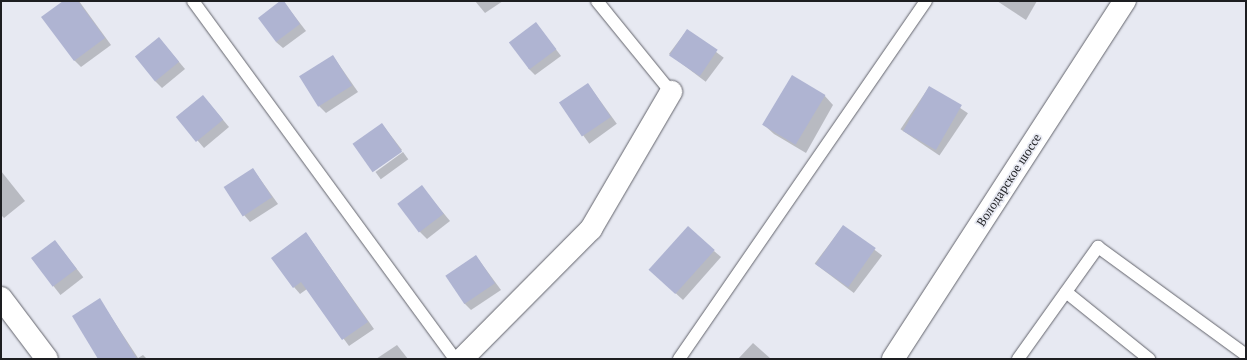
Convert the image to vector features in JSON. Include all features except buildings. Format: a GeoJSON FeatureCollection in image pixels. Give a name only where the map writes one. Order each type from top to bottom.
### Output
{"type":"FeatureCollection","features":[{"type":"Feature","properties":{"kind":"main road","name":"Володарское шоссе"},"geometry":{"type":"LineString","coordinates":[[893,359],[1125,1]]}},
{"type":"Feature","properties":{"kind":"main road"},"geometry":{"type":"LineString","coordinates":[[462,359],[591,229],[671,92]]}},
{"type":"Feature","properties":{"kind":"main road"},"geometry":{"type":"LineString","coordinates":[[1,298],[47,359]]}},
{"type":"Feature","properties":{"kind":"lane"},"geometry":{"type":"LineString","coordinates":[[193,1],[455,359]]}},
{"type":"Feature","properties":{"kind":"lane"},"geometry":{"type":"LineString","coordinates":[[597,1],[671,92]]}},
{"type":"Feature","properties":{"kind":"lane"},"geometry":{"type":"LineString","coordinates":[[679,359],[926,1]]}},
{"type":"Feature","properties":{"kind":"lane"},"geometry":{"type":"LineString","coordinates":[[1018,359],[1098,247],[1246,355]]}},
{"type":"Feature","properties":{"kind":"lane"},"geometry":{"type":"LineString","coordinates":[[1066,292],[1149,359]]}}]}
